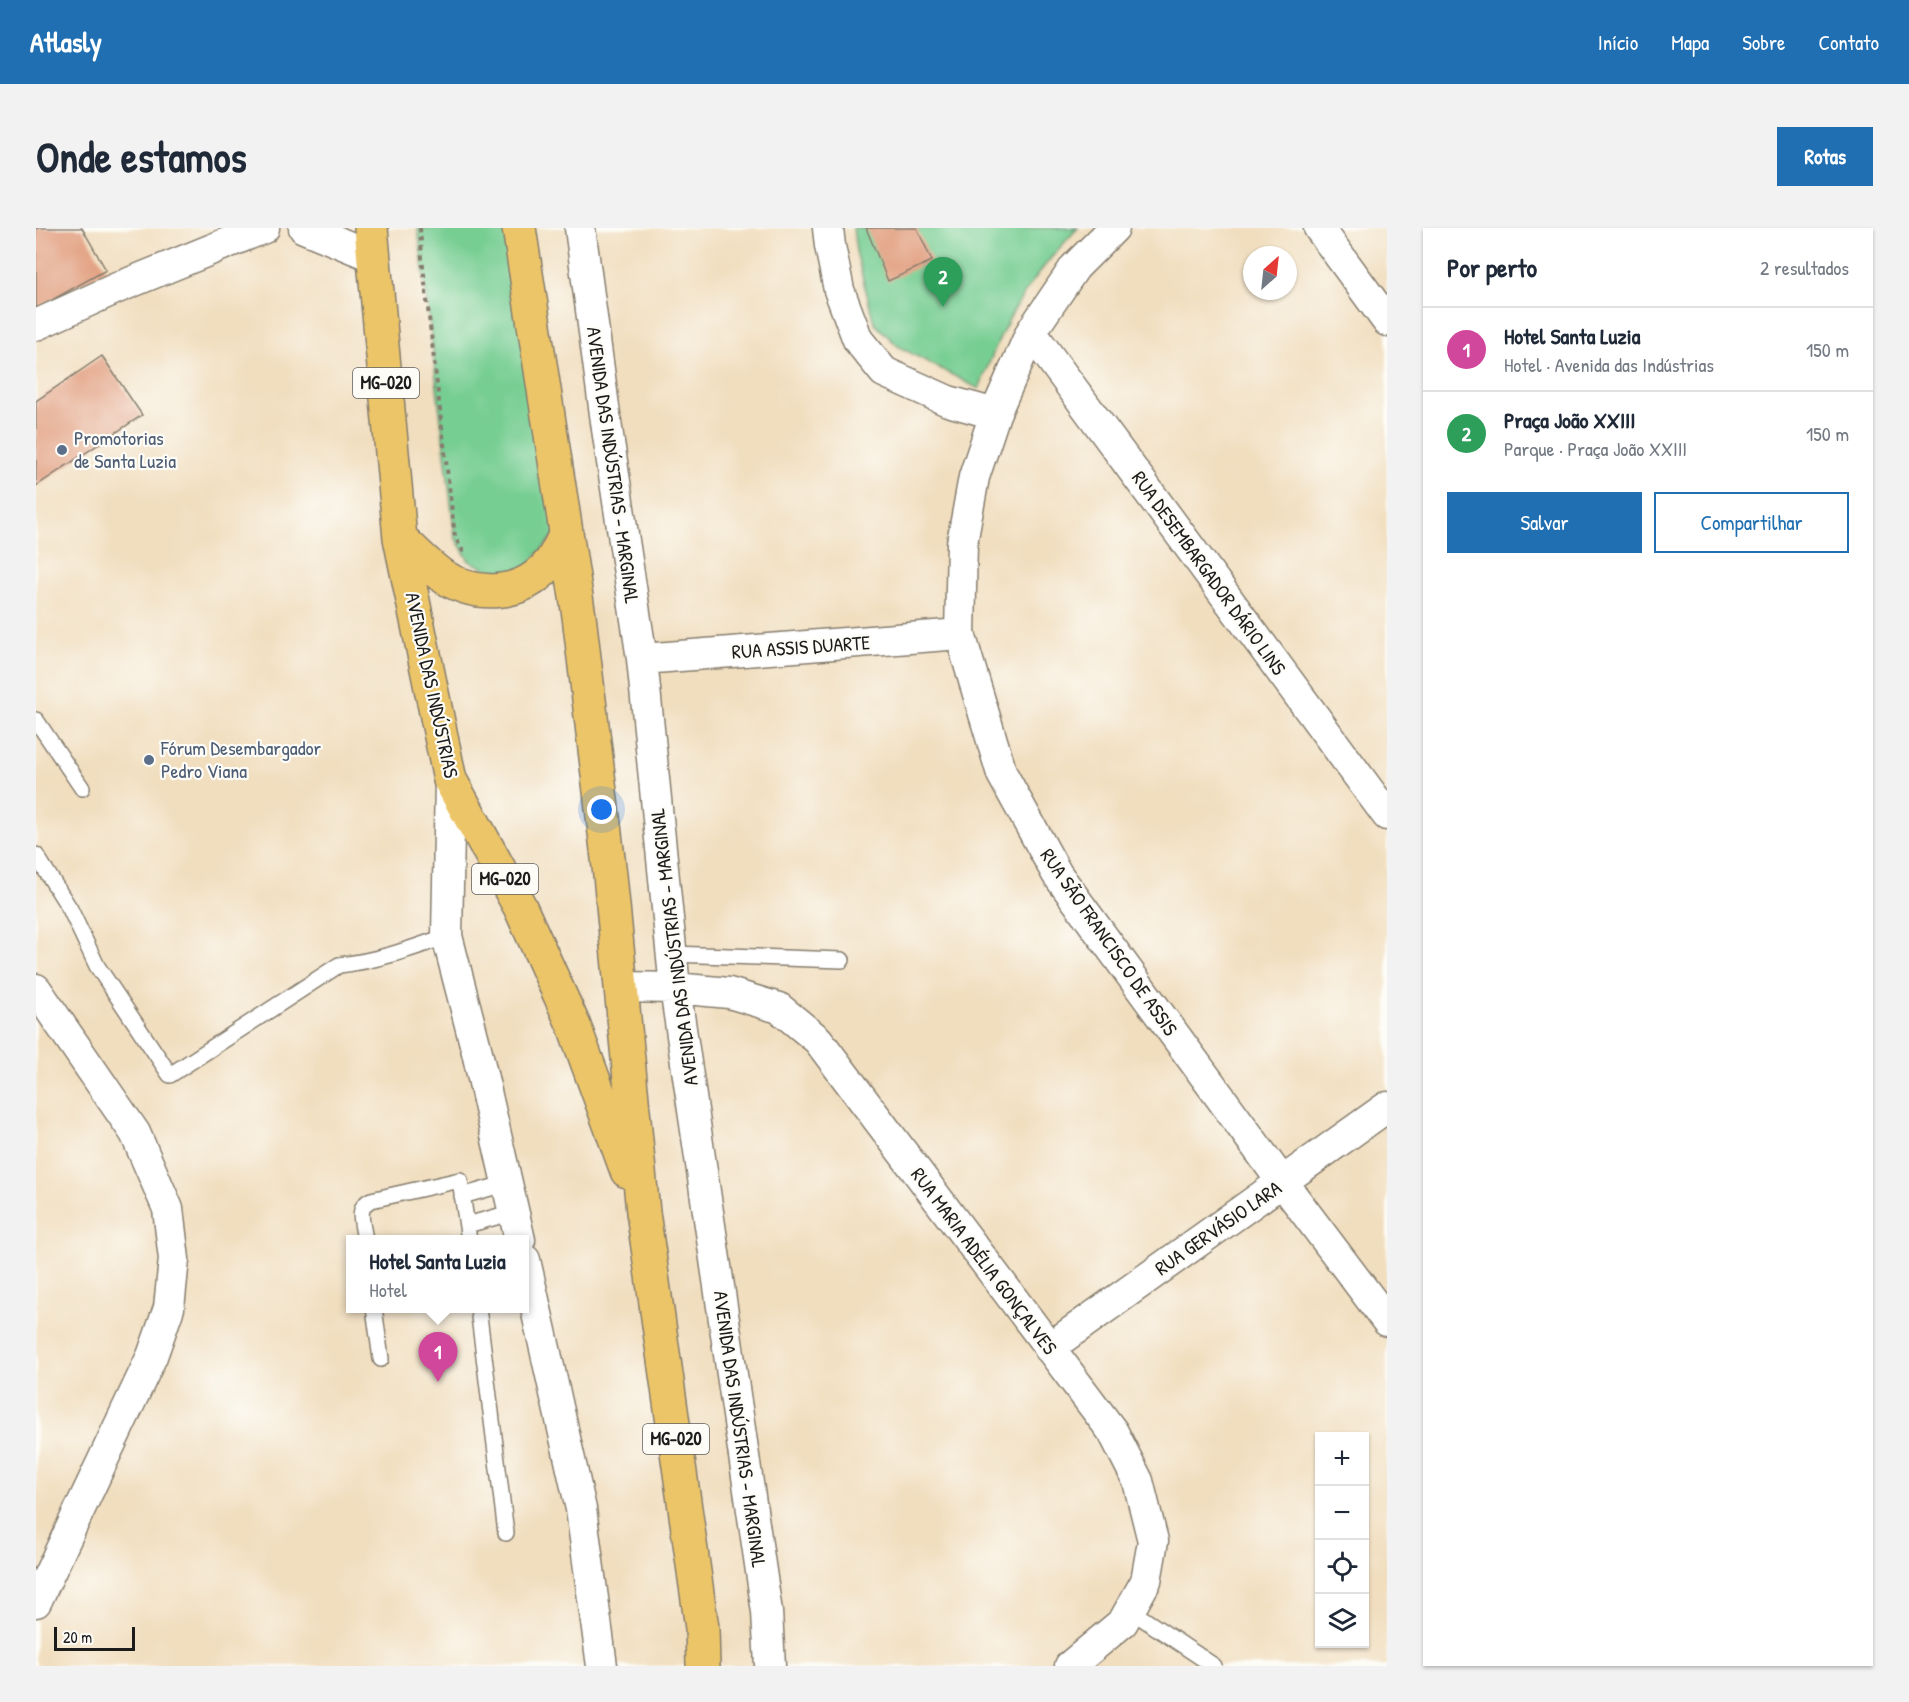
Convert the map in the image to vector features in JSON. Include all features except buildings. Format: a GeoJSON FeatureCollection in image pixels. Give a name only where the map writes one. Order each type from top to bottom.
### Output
{"type":"FeatureCollection","features":[{"type":"Feature","properties":{"kind":"highway","name":"AVENIDA DAS INDÚSTRIAS"},"geometry":{"type":"LineString","coordinates":[[519,228],[580,628],[621,987],[643,1212],[702,1629],[703,1666]]}},
{"type":"Feature","properties":{"kind":"highway","name":"AVENIDA DAS INDÚSTRIAS"},"geometry":{"type":"LineString","coordinates":[[373,242],[400,538],[450,780],[525,918],[574,1026],[643,1212]]}},
{"type":"Feature","properties":{"kind":"highway"},"geometry":{"type":"LineString","coordinates":[[400,538],[441,575],[469,589],[494,592],[520,586],[534,579],[550,563],[565,536]]}},
{"type":"Feature","properties":{"kind":"street"},"geometry":{"type":"LineString","coordinates":[[36,325],[117,288],[264,228]]}},
{"type":"Feature","properties":{"kind":"street"},"geometry":{"type":"LineString","coordinates":[[304,228],[373,242]]}},
{"type":"Feature","properties":{"kind":"street","name":"AVENIDA DAS INDÚSTRIAS - MARGINAL"},"geometry":{"type":"LineString","coordinates":[[580,228],[642,659],[675,988],[767,1612],[770,1666]]}},
{"type":"Feature","properties":{"kind":"street"},"geometry":{"type":"LineString","coordinates":[[828,228],[839,290],[858,340],[884,372],[948,401],[995,414]]}},
{"type":"Feature","properties":{"kind":"street","name":"RUA SÃO FRANCISCO DE ASSIS"},"geometry":{"type":"LineString","coordinates":[[1114,228],[1075,267],[1031,332],[995,414],[974,477],[962,543],[960,634],[1002,774],[1057,874],[1387,1321]]}},
{"type":"Feature","properties":{"kind":"street"},"geometry":{"type":"LineString","coordinates":[[1319,228],[1387,321]]}},
{"type":"Feature","properties":{"kind":"street","name":"RUA DESEMBARGADOR DÁRIO LINS"},"geometry":{"type":"LineString","coordinates":[[1031,332],[1387,814]]}},
{"type":"Feature","properties":{"kind":"street","name":"RUA ASSIS DUARTE"},"geometry":{"type":"LineString","coordinates":[[642,659],[960,634]]}},
{"type":"Feature","properties":{"kind":"street"},"geometry":{"type":"LineString","coordinates":[[450,780],[447,936],[477,1052],[517,1226]]}},
{"type":"Feature","properties":{"kind":"street","name":"RUA MARIA ADÉLIA GONÇALVES"},"geometry":{"type":"LineString","coordinates":[[621,987],[675,988],[729,993],[779,1008],[818,1040],[1113,1432],[1138,1481],[1153,1541],[1146,1581],[1123,1622],[1070,1666]]}},
{"type":"Feature","properties":{"kind":"street"},"geometry":{"type":"LineString","coordinates":[[36,989],[135,1133],[168,1209],[174,1259],[169,1308],[152,1356],[36,1602]]}},
{"type":"Feature","properties":{"kind":"street","name":"RUA GERVÁSIO LARA"},"geometry":{"type":"LineString","coordinates":[[1049,1348],[1387,1107]]}},
{"type":"Feature","properties":{"kind":"street"},"geometry":{"type":"LineString","coordinates":[[529,1278],[581,1509],[602,1666]]}},
{"type":"Feature","properties":{"kind":"lane"},"geometry":{"type":"LineString","coordinates":[[36,720],[82,788]]}},
{"type":"Feature","properties":{"kind":"lane"},"geometry":{"type":"LineString","coordinates":[[36,855],[70,909],[97,966],[170,1075],[339,965],[404,952],[447,936]]}},
{"type":"Feature","properties":{"kind":"lane"},"geometry":{"type":"LineString","coordinates":[[672,954],[842,960]]}},
{"type":"Feature","properties":{"kind":"lane"},"geometry":{"type":"LineString","coordinates":[[364,1235],[360,1210],[364,1203],[460,1180],[468,1232],[517,1226]]}},
{"type":"Feature","properties":{"kind":"lane"},"geometry":{"type":"LineString","coordinates":[[462,1196],[508,1183]]}},
{"type":"Feature","properties":{"kind":"lane"},"geometry":{"type":"LineString","coordinates":[[375,1313],[381,1359]]}},
{"type":"Feature","properties":{"kind":"lane"},"geometry":{"type":"LineString","coordinates":[[479,1313],[506,1533]]}},
{"type":"Feature","properties":{"kind":"lane"},"geometry":{"type":"LineString","coordinates":[[1130,1610],[1214,1666]]}},
{"type":"Feature","properties":{"kind":"path"},"geometry":{"type":"LineString","coordinates":[[420,228],[455,537],[469,561]]}},
{"type":"Feature","properties":{"kind":"green space"},"geometry":{"type":"Polygon","coordinates":[[[418,228],[514,228],[558,531],[519,576],[493,572],[469,561],[455,537],[418,228]]]}},
{"type":"Feature","properties":{"kind":"green space"},"geometry":{"type":"Polygon","coordinates":[[[853,228],[1078,228],[1047,263],[1019,301],[1000,336],[979,389],[899,347],[874,323],[856,251],[853,228]]]}},
{"type":"Feature","properties":{"kind":"place","name":"Praça João XXIII"},"geometry":{"type":"Point","coordinates":[943,307]}},
{"type":"Feature","properties":{"kind":"place","name":"Promotorias de Santa Luzia"},"geometry":{"type":"Point","coordinates":[62,450]}},
{"type":"Feature","properties":{"kind":"place","name":"Fórum Desembargador Pedro Viana"},"geometry":{"type":"Point","coordinates":[149,760]}},
{"type":"Feature","properties":{"kind":"place","name":"Hotel Santa Luzia"},"geometry":{"type":"Point","coordinates":[438,1382]}}]}
